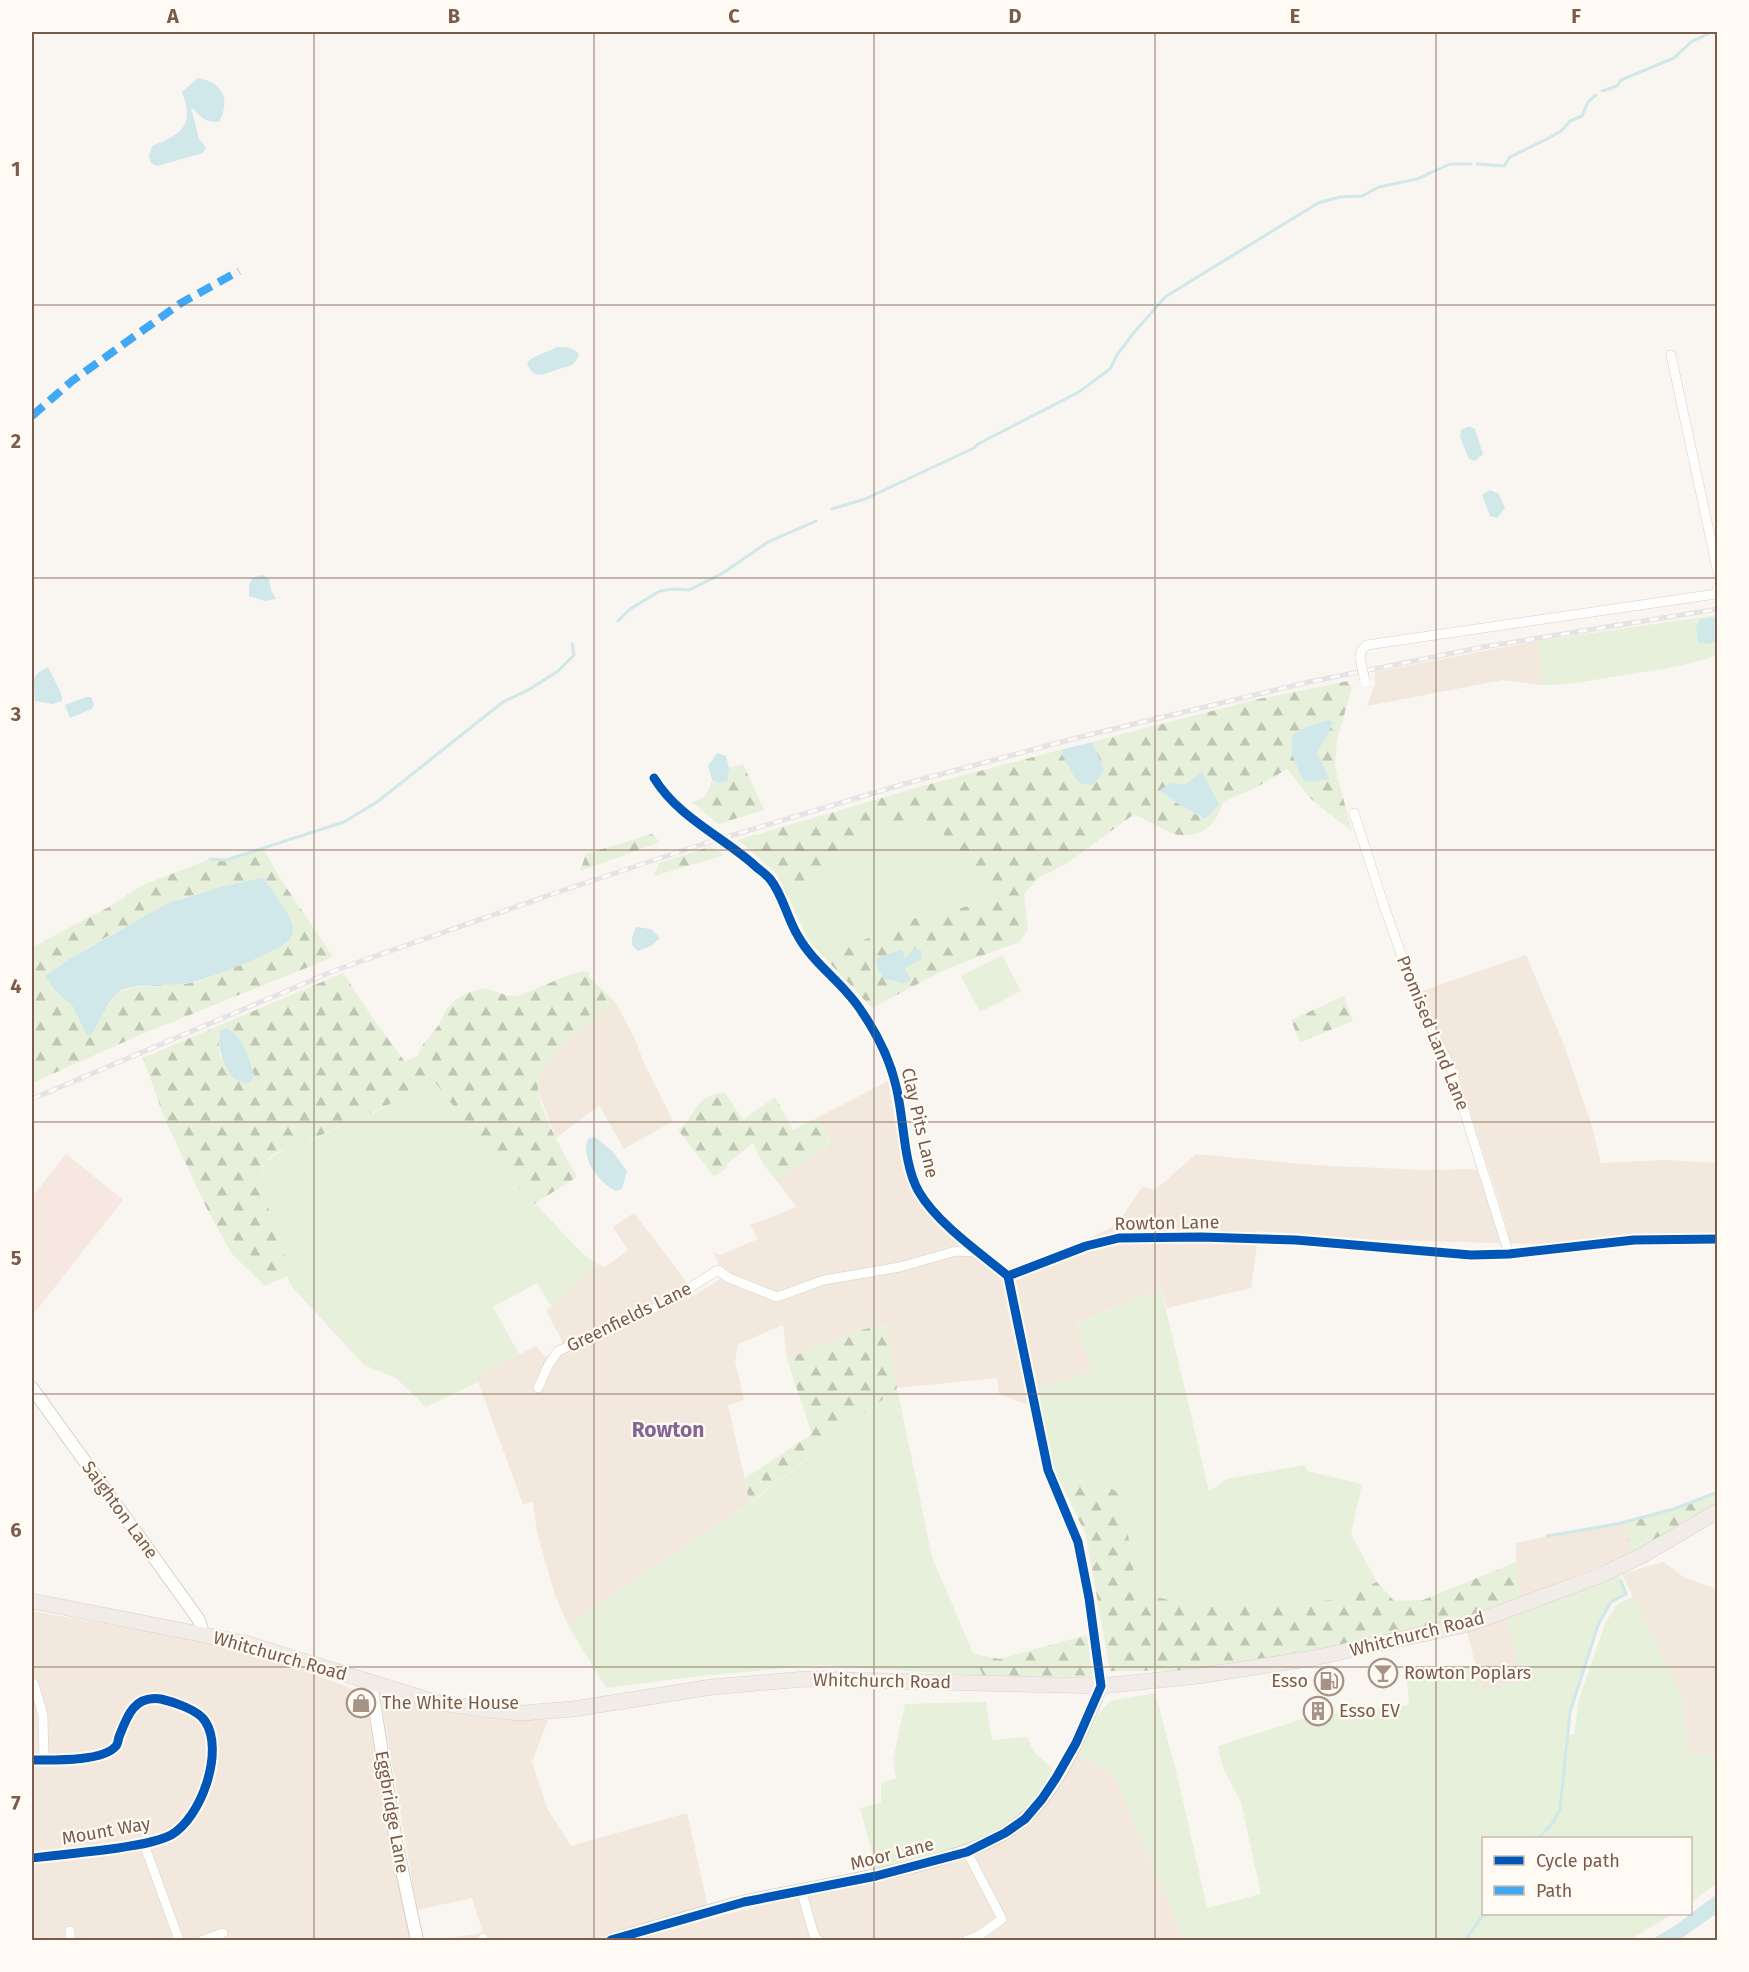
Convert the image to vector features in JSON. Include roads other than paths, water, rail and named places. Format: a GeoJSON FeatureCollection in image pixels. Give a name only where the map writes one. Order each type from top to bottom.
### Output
{"type":"FeatureCollection","features":[{"type":"Feature","properties":{"kind":"highway","name":"Whitchurch Road"},"geometry":{"type":"LineString","coordinates":[[32,1601],[203,1634],[265,1649],[435,1702],[494,1711],[523,1713],[573,1709],[711,1687],[805,1679],[1101,1686],[1198,1676],[1314,1658],[1470,1624],[1599,1576],[1643,1555],[1718,1511]]}},
{"type":"Feature","properties":{"kind":"street"},"geometry":{"type":"LineString","coordinates":[[1671,355],[1718,573]]}},
{"type":"Feature","properties":{"kind":"street"},"geometry":{"type":"LineString","coordinates":[[1365,682],[1360,658],[1361,651],[1367,645],[1716,594],[1718,586]]}},
{"type":"Feature","properties":{"kind":"street","name":"Clay Pits Lane"},"geometry":{"type":"LineString","coordinates":[[654,778],[663,793],[698,825],[739,852],[770,879],[798,937],[861,1010],[888,1059],[896,1086],[908,1158],[918,1191],[934,1211],[977,1252],[1008,1276]]}},
{"type":"Feature","properties":{"kind":"street","name":"Promised Land Lane"},"geometry":{"type":"LineString","coordinates":[[1354,813],[1415,993],[1450,1069],[1509,1254]]}},
{"type":"Feature","properties":{"kind":"street","name":"Rowton Lane"},"geometry":{"type":"LineString","coordinates":[[1008,1276],[1086,1246],[1119,1238],[1201,1237],[1296,1240],[1471,1255],[1509,1254],[1634,1240],[1718,1239]]}},
{"type":"Feature","properties":{"kind":"street","name":"Greenfields Lane"},"geometry":{"type":"LineString","coordinates":[[538,1388],[558,1351],[666,1303],[718,1270],[729,1278],[777,1297],[824,1280],[900,1267],[956,1251],[977,1252]]}},
{"type":"Feature","properties":{"kind":"street"},"geometry":{"type":"LineString","coordinates":[[1008,1276],[1048,1470],[1078,1542],[1089,1598],[1101,1686]]}},
{"type":"Feature","properties":{"kind":"street","name":"Saighton Lane"},"geometry":{"type":"LineString","coordinates":[[32,1388],[199,1620],[203,1634]]}},
{"type":"Feature","properties":{"kind":"street"},"geometry":{"type":"LineString","coordinates":[[32,1683],[43,1715],[44,1760]]}},
{"type":"Feature","properties":{"kind":"street","name":"Eggbridge Lane"},"geometry":{"type":"LineString","coordinates":[[370,1683],[396,1842],[417,1941]]}},
{"type":"Feature","properties":{"kind":"street","name":"Moor Lane"},"geometry":{"type":"LineString","coordinates":[[611,1941],[744,1902],[876,1876],[967,1852],[1005,1833],[1025,1819],[1042,1799],[1076,1743],[1101,1686]]}},
{"type":"Feature","properties":{"kind":"street","name":"Mount Way"},"geometry":{"type":"LineString","coordinates":[[32,1760],[93,1757],[116,1746],[132,1707],[147,1698],[162,1700],[192,1710],[204,1719],[212,1735],[212,1758],[205,1790],[191,1815],[172,1834],[144,1844],[32,1858]]}},
{"type":"Feature","properties":{"kind":"street"},"geometry":{"type":"LineString","coordinates":[[144,1844],[179,1941]]}},
{"type":"Feature","properties":{"kind":"street"},"geometry":{"type":"LineString","coordinates":[[967,1852],[1002,1919],[980,1935],[967,1941]]}},
{"type":"Feature","properties":{"kind":"street"},"geometry":{"type":"LineString","coordinates":[[801,1890],[814,1935],[818,1941]]}},
{"type":"Feature","properties":{"kind":"street"},"geometry":{"type":"LineString","coordinates":[[203,1941],[223,1933]]}},
{"type":"Feature","properties":{"kind":"water"},"geometry":{"type":"Polygon","coordinates":[[[198,78],[214,83],[224,99],[223,114],[219,122],[206,120],[191,107],[199,139],[206,147],[203,153],[157,166],[151,163],[149,156],[152,146],[178,133],[183,127],[187,113],[182,92],[198,78]]]}},
{"type":"Feature","properties":{"kind":"water"},"geometry":{"type":"Polygon","coordinates":[[[557,347],[569,348],[577,352],[579,354],[575,362],[570,366],[539,375],[533,372],[527,363],[536,356],[557,347]]]}},
{"type":"Feature","properties":{"kind":"water"},"geometry":{"type":"Polygon","coordinates":[[[1469,426],[1475,429],[1483,454],[1475,461],[1469,459],[1460,437],[1461,430],[1469,426]]]}},
{"type":"Feature","properties":{"kind":"water"},"geometry":{"type":"Polygon","coordinates":[[[1490,490],[1499,494],[1505,508],[1497,518],[1490,516],[1482,495],[1490,490]]]}},
{"type":"Feature","properties":{"kind":"water"},"geometry":{"type":"Polygon","coordinates":[[[262,575],[269,578],[271,590],[276,599],[265,601],[249,596],[252,578],[262,575]]]}},
{"type":"Feature","properties":{"kind":"water"},"geometry":{"type":"Polygon","coordinates":[[[1717,617],[1717,642],[1707,644],[1698,642],[1696,626],[1701,619],[1717,617]]]}},
{"type":"Feature","properties":{"kind":"water"},"geometry":{"type":"Polygon","coordinates":[[[48,667],[61,693],[62,701],[52,704],[35,701],[35,678],[48,667]]]}},
{"type":"Feature","properties":{"kind":"water"},"geometry":{"type":"Polygon","coordinates":[[[91,697],[94,704],[92,709],[70,718],[65,705],[91,697]]]}},
{"type":"Feature","properties":{"kind":"water"},"geometry":{"type":"Polygon","coordinates":[[[1328,720],[1333,722],[1317,752],[1329,779],[1314,782],[1303,780],[1292,755],[1292,735],[1306,727],[1328,720]]]}},
{"type":"Feature","properties":{"kind":"water"},"geometry":{"type":"Polygon","coordinates":[[[1092,742],[1104,770],[1091,785],[1081,784],[1073,775],[1060,750],[1092,742]]]}},
{"type":"Feature","properties":{"kind":"water"},"geometry":{"type":"Polygon","coordinates":[[[717,753],[726,756],[729,768],[728,781],[718,783],[712,780],[708,766],[717,753]]]}},
{"type":"Feature","properties":{"kind":"water"},"geometry":{"type":"Polygon","coordinates":[[[1202,772],[1219,804],[1205,819],[1160,790],[1171,783],[1186,784],[1202,772]]]}},
{"type":"Feature","properties":{"kind":"water"},"geometry":{"type":"Polygon","coordinates":[[[263,877],[291,922],[293,932],[288,941],[256,959],[196,981],[126,988],[112,999],[93,1033],[89,1036],[72,1005],[55,991],[45,976],[71,958],[168,903],[263,877]]]}},
{"type":"Feature","properties":{"kind":"water"},"geometry":{"type":"Polygon","coordinates":[[[636,927],[651,929],[660,938],[651,946],[638,951],[632,945],[636,927]]]}},
{"type":"Feature","properties":{"kind":"water"},"geometry":{"type":"Polygon","coordinates":[[[914,948],[921,950],[922,959],[905,968],[911,980],[902,984],[884,979],[876,959],[902,949],[905,959],[914,948]]]}},
{"type":"Feature","properties":{"kind":"water"},"geometry":{"type":"Polygon","coordinates":[[[227,1028],[237,1036],[250,1062],[254,1075],[247,1084],[234,1078],[224,1062],[219,1035],[221,1030],[227,1028]]]}},
{"type":"Feature","properties":{"kind":"water"},"geometry":{"type":"Polygon","coordinates":[[[595,1137],[612,1151],[627,1171],[622,1189],[616,1191],[603,1182],[589,1162],[586,1146],[588,1139],[595,1137]]]}},
{"type":"Feature","properties":{"kind":"water"},"geometry":{"type":"Polygon","coordinates":[[[1717,1894],[1717,1913],[1679,1940],[1651,1940],[1692,1915],[1717,1894]]]}},
{"type":"Feature","properties":{"kind":"waterway"},"geometry":{"type":"LineString","coordinates":[[1602,91],[1617,86],[1621,80],[1674,58],[1691,42],[1712,32]]}},
{"type":"Feature","properties":{"kind":"waterway"},"geometry":{"type":"LineString","coordinates":[[1477,164],[1504,166],[1510,157],[1547,139],[1561,131],[1570,121],[1582,116],[1588,102],[1596,95]]}},
{"type":"Feature","properties":{"kind":"waterway"},"geometry":{"type":"LineString","coordinates":[[832,509],[865,499],[974,448],[1079,392],[1110,369],[1132,335],[1165,297],[1318,203],[1340,197],[1362,196],[1379,187],[1417,179],[1450,164],[1471,164]]}},
{"type":"Feature","properties":{"kind":"waterway"},"geometry":{"type":"LineString","coordinates":[[618,621],[630,609],[660,591],[689,590],[723,573],[768,542],[816,521]]}},
{"type":"Feature","properties":{"kind":"waterway"},"geometry":{"type":"LineString","coordinates":[[210,859],[226,860],[344,822],[377,802],[503,702],[530,689],[558,671],[574,655],[572,644]]}},
{"type":"Feature","properties":{"kind":"waterway"},"geometry":{"type":"LineString","coordinates":[[1547,1536],[1617,1524],[1674,1509],[1718,1492]]}},
{"type":"Feature","properties":{"kind":"waterway"},"geometry":{"type":"LineString","coordinates":[[1539,1837],[1552,1824],[1560,1809],[1570,1712],[1598,1625],[1611,1602],[1626,1594],[1621,1581]]}},
{"type":"Feature","properties":{"kind":"waterway"},"geometry":{"type":"LineString","coordinates":[[1465,1940],[1483,1915]]}},
{"type":"Feature","properties":{"kind":"railway"},"geometry":{"type":"LineString","coordinates":[[32,1099],[336,970],[703,844],[904,784],[1080,737],[1309,682],[1483,647],[1718,609]]}},
{"type":"Feature","properties":{"kind":"place","name":"Rowton Poplars"},"geometry":{"type":"Point","coordinates":[1383,1673]}},
{"type":"Feature","properties":{"kind":"place","name":"Esso"},"geometry":{"type":"Point","coordinates":[1329,1681]}},
{"type":"Feature","properties":{"kind":"place","name":"The White House"},"geometry":{"type":"Point","coordinates":[361,1703]}},
{"type":"Feature","properties":{"kind":"place","name":"Esso EV"},"geometry":{"type":"Point","coordinates":[1318,1711]}},
{"type":"Feature","properties":{"kind":"district","name":"Rowton"},"geometry":{"type":"Point","coordinates":[668,1430]}}]}
